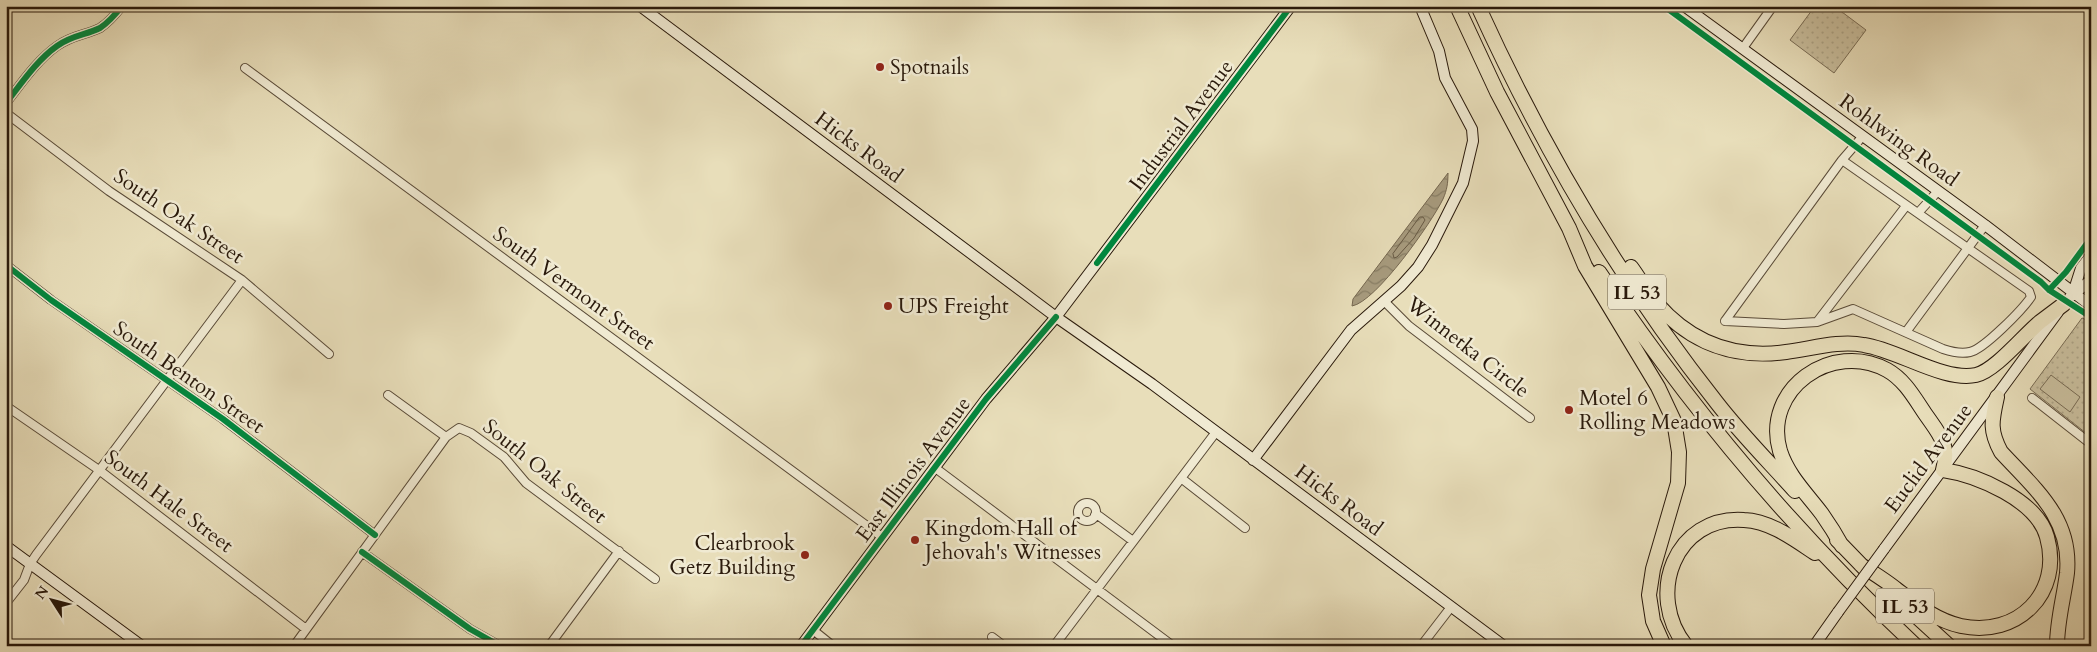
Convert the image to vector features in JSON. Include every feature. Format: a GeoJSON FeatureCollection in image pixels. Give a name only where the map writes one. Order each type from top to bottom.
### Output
{"type":"FeatureCollection","features":[{"type":"Feature","properties":{"kind":"highway","name":"IL 53"},"geometry":{"type":"LineString","coordinates":[[1457,6],[1497,92],[1569,228],[1650,347],[1703,417],[1834,567],[1916,646]]}},
{"type":"Feature","properties":{"kind":"highway","name":"IL 53"},"geometry":{"type":"LineString","coordinates":[[1478,6],[1516,85],[1566,179],[1645,304],[1692,371],[1719,405],[1842,546],[1948,646]]}},
{"type":"Feature","properties":{"kind":"highway"},"geometry":{"type":"LineString","coordinates":[[1566,179],[1587,202],[1657,304],[1696,336],[1716,346],[1735,352],[1767,355],[1840,344],[1858,344],[1879,348],[1953,374],[1978,375],[1992,367],[2040,322],[2069,299]]}},
{"type":"Feature","properties":{"kind":"highway"},"geometry":{"type":"LineString","coordinates":[[1569,228],[1585,266],[1658,387],[1674,421],[1679,452],[1678,483],[1652,576],[1649,595],[1653,621],[1664,646]]}},
{"type":"Feature","properties":{"kind":"highway"},"geometry":{"type":"LineString","coordinates":[[1842,546],[1822,514],[1804,493],[1787,468],[1778,440],[1777,429],[1783,405],[1793,388],[1810,373],[1829,364],[1850,361],[1876,365],[1892,374],[1908,389],[1943,439],[1946,449],[1943,470],[1969,476],[2017,499],[2027,506],[2047,536],[2050,557],[2047,582],[2039,599],[2024,614],[2007,624],[1985,629],[1961,626],[1926,612],[1862,565]]}},
{"type":"Feature","properties":{"kind":"highway"},"geometry":{"type":"LineString","coordinates":[[1997,397],[1992,422],[1992,432],[1996,443],[2001,452],[2049,505],[2061,526],[2067,546],[2067,572],[2056,646]]}},
{"type":"Feature","properties":{"kind":"highway"},"geometry":{"type":"LineString","coordinates":[[1686,646],[1673,627],[1670,617],[1666,598],[1668,579],[1674,561],[1683,547],[1706,528],[1732,520],[1762,523],[1801,543],[1834,567]]}},
{"type":"Feature","properties":{"kind":"highway"},"geometry":{"type":"LineString","coordinates":[[1890,622],[1910,646]]}},
{"type":"Feature","properties":{"kind":"main road","name":"Hicks Road"},"geometry":{"type":"LineString","coordinates":[[640,6],[1056,317],[1152,384],[1504,646]]}},
{"type":"Feature","properties":{"kind":"main road","name":"Industrial Avenue"},"geometry":{"type":"LineString","coordinates":[[1056,317],[1291,6]]}},
{"type":"Feature","properties":{"kind":"main road"},"geometry":{"type":"LineString","coordinates":[[1253,460],[1351,330],[1385,302],[1418,267],[1432,245],[1462,183],[1473,141],[1472,129],[1445,78],[1439,51],[1420,6]]}},
{"type":"Feature","properties":{"kind":"main road","name":"Rohlwing Road"},"geometry":{"type":"LineString","coordinates":[[1684,6],[1985,225],[2069,299],[2091,306]]}},
{"type":"Feature","properties":{"kind":"main road"},"geometry":{"type":"LineString","coordinates":[[2069,299],[2081,268],[2091,255]]}},
{"type":"Feature","properties":{"kind":"main road"},"geometry":{"type":"LineString","coordinates":[[2069,299],[2091,280]]}},
{"type":"Feature","properties":{"kind":"main road","name":"Euclid Avenue"},"geometry":{"type":"LineString","coordinates":[[1814,646],[2069,299]]}},
{"type":"Feature","properties":{"kind":"main road","name":"East Illinois Avenue"},"geometry":{"type":"LineString","coordinates":[[801,646],[986,399],[1056,317]]}},
{"type":"Feature","properties":{"kind":"main road"},"geometry":{"type":"LineString","coordinates":[[6,546],[142,646]]}},
{"type":"Feature","properties":{"kind":"street"},"geometry":{"type":"LineString","coordinates":[[6,103],[42,59],[57,46],[74,36],[99,28],[114,16],[122,6]]}},
{"type":"Feature","properties":{"kind":"street"},"geometry":{"type":"LineString","coordinates":[[1743,48],[1773,6]]}},
{"type":"Feature","properties":{"kind":"street","name":"South Vermont Street"},"geometry":{"type":"LineString","coordinates":[[245,68],[882,536]]}},
{"type":"Feature","properties":{"kind":"street","name":"South Oak Street"},"geometry":{"type":"LineString","coordinates":[[6,112],[109,191],[242,280],[329,354]]}},
{"type":"Feature","properties":{"kind":"street"},"geometry":{"type":"LineString","coordinates":[[1842,160],[2029,291],[2031,297],[2025,306],[2005,326],[1972,352],[1955,353],[1853,309],[1817,322],[1784,324],[1725,321],[1842,160],[1862,137]]}},
{"type":"Feature","properties":{"kind":"street"},"geometry":{"type":"LineString","coordinates":[[1918,213],[1938,191]]}},
{"type":"Feature","properties":{"kind":"street"},"geometry":{"type":"LineString","coordinates":[[1817,322],[1906,206]]}},
{"type":"Feature","properties":{"kind":"street"},"geometry":{"type":"LineString","coordinates":[[1906,332],[1966,247],[1985,225]]}},
{"type":"Feature","properties":{"kind":"street","name":"South Benton Street"},"geometry":{"type":"LineString","coordinates":[[6,265],[58,306],[223,419],[375,535]]}},
{"type":"Feature","properties":{"kind":"street"},"geometry":{"type":"LineString","coordinates":[[6,603],[24,580],[30,564],[242,280]]}},
{"type":"Feature","properties":{"kind":"street","name":"Winnetka Circle"},"geometry":{"type":"LineString","coordinates":[[1385,302],[1409,326],[1530,418]]}},
{"type":"Feature","properties":{"kind":"street","name":"South Oak Street"},"geometry":{"type":"LineString","coordinates":[[388,395],[446,437],[459,428],[471,433],[504,457],[526,483],[655,579]]}},
{"type":"Feature","properties":{"kind":"street"},"geometry":{"type":"LineString","coordinates":[[2032,398],[2091,444]]}},
{"type":"Feature","properties":{"kind":"street","name":"South Hale Street"},"geometry":{"type":"LineString","coordinates":[[6,406],[99,470],[306,629]]}},
{"type":"Feature","properties":{"kind":"street"},"geometry":{"type":"LineString","coordinates":[[1054,646],[1216,432]]}},
{"type":"Feature","properties":{"kind":"street"},"geometry":{"type":"LineString","coordinates":[[294,646],[446,437]]}},
{"type":"Feature","properties":{"kind":"street"},"geometry":{"type":"LineString","coordinates":[[934,467],[1173,646]]}},
{"type":"Feature","properties":{"kind":"street"},"geometry":{"type":"LineString","coordinates":[[1181,478],[1245,528]]}},
{"type":"Feature","properties":{"kind":"street"},"geometry":{"type":"LineString","coordinates":[[1095,515],[1133,541]]}},
{"type":"Feature","properties":{"kind":"street"},"geometry":{"type":"LineString","coordinates":[[362,552],[470,629],[500,646]]}},
{"type":"Feature","properties":{"kind":"street"},"geometry":{"type":"LineString","coordinates":[[548,646],[619,552]]}},
{"type":"Feature","properties":{"kind":"street"},"geometry":{"type":"LineString","coordinates":[[1421,646],[1451,607]]}},
{"type":"Feature","properties":{"kind":"street"},"geometry":{"type":"LineString","coordinates":[[813,630],[833,646]]}},
{"type":"Feature","properties":{"kind":"street"},"geometry":{"type":"LineString","coordinates":[[992,637],[1004,646]]}},
{"type":"Feature","properties":{"kind":"shaded area"},"geometry":{"type":"Polygon","coordinates":[[[1815,6],[1834,6],[1866,30],[1834,73],[1790,40],[1815,6]]]}},
{"type":"Feature","properties":{"kind":"shaded area"},"geometry":{"type":"Polygon","coordinates":[[[2082,318],[2091,322],[2091,437],[2030,389],[2082,318]]]}},
{"type":"Feature","properties":{"kind":"shaded area"},"geometry":{"type":"Polygon","coordinates":[[[2051,375],[2080,397],[2070,412],[2040,389],[2051,375]]]}},
{"type":"Feature","properties":{"kind":"water"},"geometry":{"type":"Polygon","coordinates":[[[1448,173],[1443,199],[1416,242],[1375,291],[1352,306],[1353,299],[1448,173]]]}},
{"type":"Feature","properties":{"kind":"cycle path"},"geometry":{"type":"LineString","coordinates":[[6,103],[43,58],[57,46],[100,28],[122,6]]}},
{"type":"Feature","properties":{"kind":"cycle path"},"geometry":{"type":"LineString","coordinates":[[1097,263],[1291,6]]}},
{"type":"Feature","properties":{"kind":"cycle path"},"geometry":{"type":"LineString","coordinates":[[1664,6],[2041,282],[2049,290],[2091,317]]}},
{"type":"Feature","properties":{"kind":"cycle path"},"geometry":{"type":"LineString","coordinates":[[2049,290],[2066,272],[2091,238]]}},
{"type":"Feature","properties":{"kind":"cycle path"},"geometry":{"type":"LineString","coordinates":[[6,265],[51,300],[223,419],[375,535]]}},
{"type":"Feature","properties":{"kind":"cycle path"},"geometry":{"type":"LineString","coordinates":[[801,646],[986,399],[1056,317]]}},
{"type":"Feature","properties":{"kind":"cycle path"},"geometry":{"type":"LineString","coordinates":[[362,552],[470,629],[500,646]]}},
{"type":"Feature","properties":{"kind":"place","name":"Spotnails"},"geometry":{"type":"Point","coordinates":[880,67]}},
{"type":"Feature","properties":{"kind":"place","name":"UPS Freight"},"geometry":{"type":"Point","coordinates":[888,306]}},
{"type":"Feature","properties":{"kind":"place","name":"Motel 6 Rolling Meadows"},"geometry":{"type":"Point","coordinates":[1569,410]}},
{"type":"Feature","properties":{"kind":"place","name":"Kingdom Hall of Jehovah's Witnesses"},"geometry":{"type":"Point","coordinates":[915,540]}},
{"type":"Feature","properties":{"kind":"place","name":"Clearbrook Getz Building"},"geometry":{"type":"Point","coordinates":[805,555]}}]}
